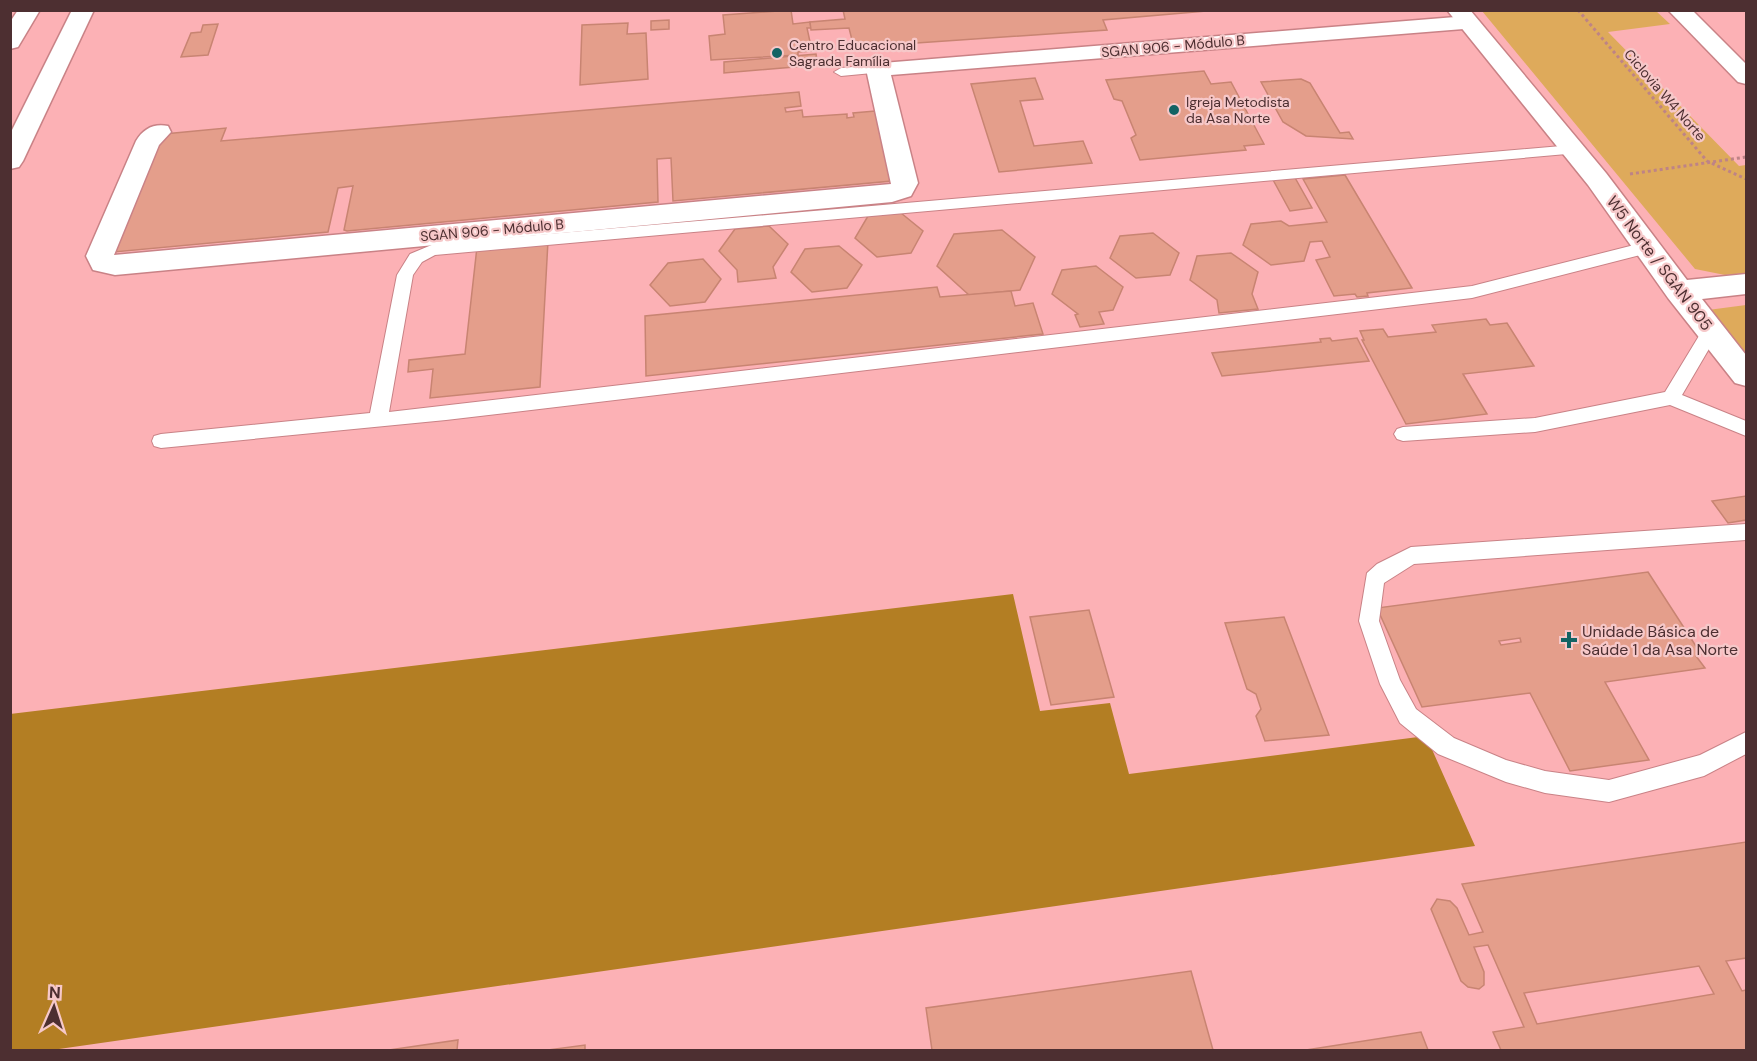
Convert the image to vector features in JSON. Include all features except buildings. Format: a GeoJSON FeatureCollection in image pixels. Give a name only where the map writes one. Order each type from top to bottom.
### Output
{"type":"FeatureCollection","features":[{"type":"Feature","properties":{"kind":"street"},"geometry":{"type":"LineString","coordinates":[[10,42],[29,10]]}},
{"type":"Feature","properties":{"kind":"street"},"geometry":{"type":"LineString","coordinates":[[10,161],[83,10]]}},
{"type":"Feature","properties":{"kind":"street"},"geometry":{"type":"LineString","coordinates":[[1679,10],[1746,77]]}},
{"type":"Feature","properties":{"kind":"street","name":"SGAN 906 - Módulo B"},"geometry":{"type":"LineString","coordinates":[[159,132],[148,141],[100,256],[103,263],[115,265],[892,193],[902,190],[905,183],[878,69],[1463,17]]}},
{"type":"Feature","properties":{"kind":"street","name":"W5 Norte / SGAN 905"},"geometry":{"type":"LineString","coordinates":[[1463,17],[1597,179],[1678,291],[1746,375]]}},
{"type":"Feature","properties":{"kind":"street"},"geometry":{"type":"LineString","coordinates":[[1678,291],[1746,284]]}},
{"type":"Feature","properties":{"kind":"lane","name":"SGAN 906 - Módulo B"},"geometry":{"type":"LineString","coordinates":[[841,72],[878,69]]}},
{"type":"Feature","properties":{"kind":"lane"},"geometry":{"type":"LineString","coordinates":[[378,420],[408,265],[418,255],[434,250],[1573,150]]}},
{"type":"Feature","properties":{"kind":"lane"},"geometry":{"type":"LineString","coordinates":[[161,441],[378,420],[703,384],[1460,293],[1646,248]]}},
{"type":"Feature","properties":{"kind":"lane"},"geometry":{"type":"LineString","coordinates":[[1671,398],[1711,330]]}},
{"type":"Feature","properties":{"kind":"lane"},"geometry":{"type":"LineString","coordinates":[[1403,434],[1535,425],[1671,398],[1746,429]]}},
{"type":"Feature","properties":{"kind":"lane"},"geometry":{"type":"LineString","coordinates":[[1746,532],[1411,556],[1384,570],[1374,579],[1369,621],[1390,684],[1408,717],[1446,746],[1506,771],[1545,782],[1609,791],[1704,765],[1746,742]]}},
{"type":"Feature","properties":{"kind":"path","name":"Ciclovia W4 Norte"},"geometry":{"type":"LineString","coordinates":[[1578,10],[1707,161],[1746,179]]}},
{"type":"Feature","properties":{"kind":"path"},"geometry":{"type":"LineString","coordinates":[[1597,179],[1746,157]]}},
{"type":"Feature","properties":{"kind":"shaded area"},"geometry":{"type":"Polygon","coordinates":[[[1482,11],[1656,11],[1670,24],[1608,32],[1739,166],[1746,165],[1746,273],[1725,275],[1695,269],[1482,11]]]}},
{"type":"Feature","properties":{"kind":"shaded area"},"geometry":{"type":"Polygon","coordinates":[[[1746,305],[1746,354],[1708,310],[1746,305]]]}},
{"type":"Feature","properties":{"kind":"shaded area"},"geometry":{"type":"Polygon","coordinates":[[[1013,594],[1040,711],[1110,703],[1129,774],[1426,736],[1475,846],[52,1050],[11,1050],[10,714],[1013,594]]]}},
{"type":"Feature","properties":{"kind":"place","name":"Centro Educacional Sagrada Família"},"geometry":{"type":"Point","coordinates":[777,53]}},
{"type":"Feature","properties":{"kind":"place","name":"Igreja Metodista da Asa Norte"},"geometry":{"type":"Point","coordinates":[1174,110]}},
{"type":"Feature","properties":{"kind":"place","name":"Unidade Básica de Saúde 1 da Asa Norte"},"geometry":{"type":"Point","coordinates":[1569,640]}}]}
